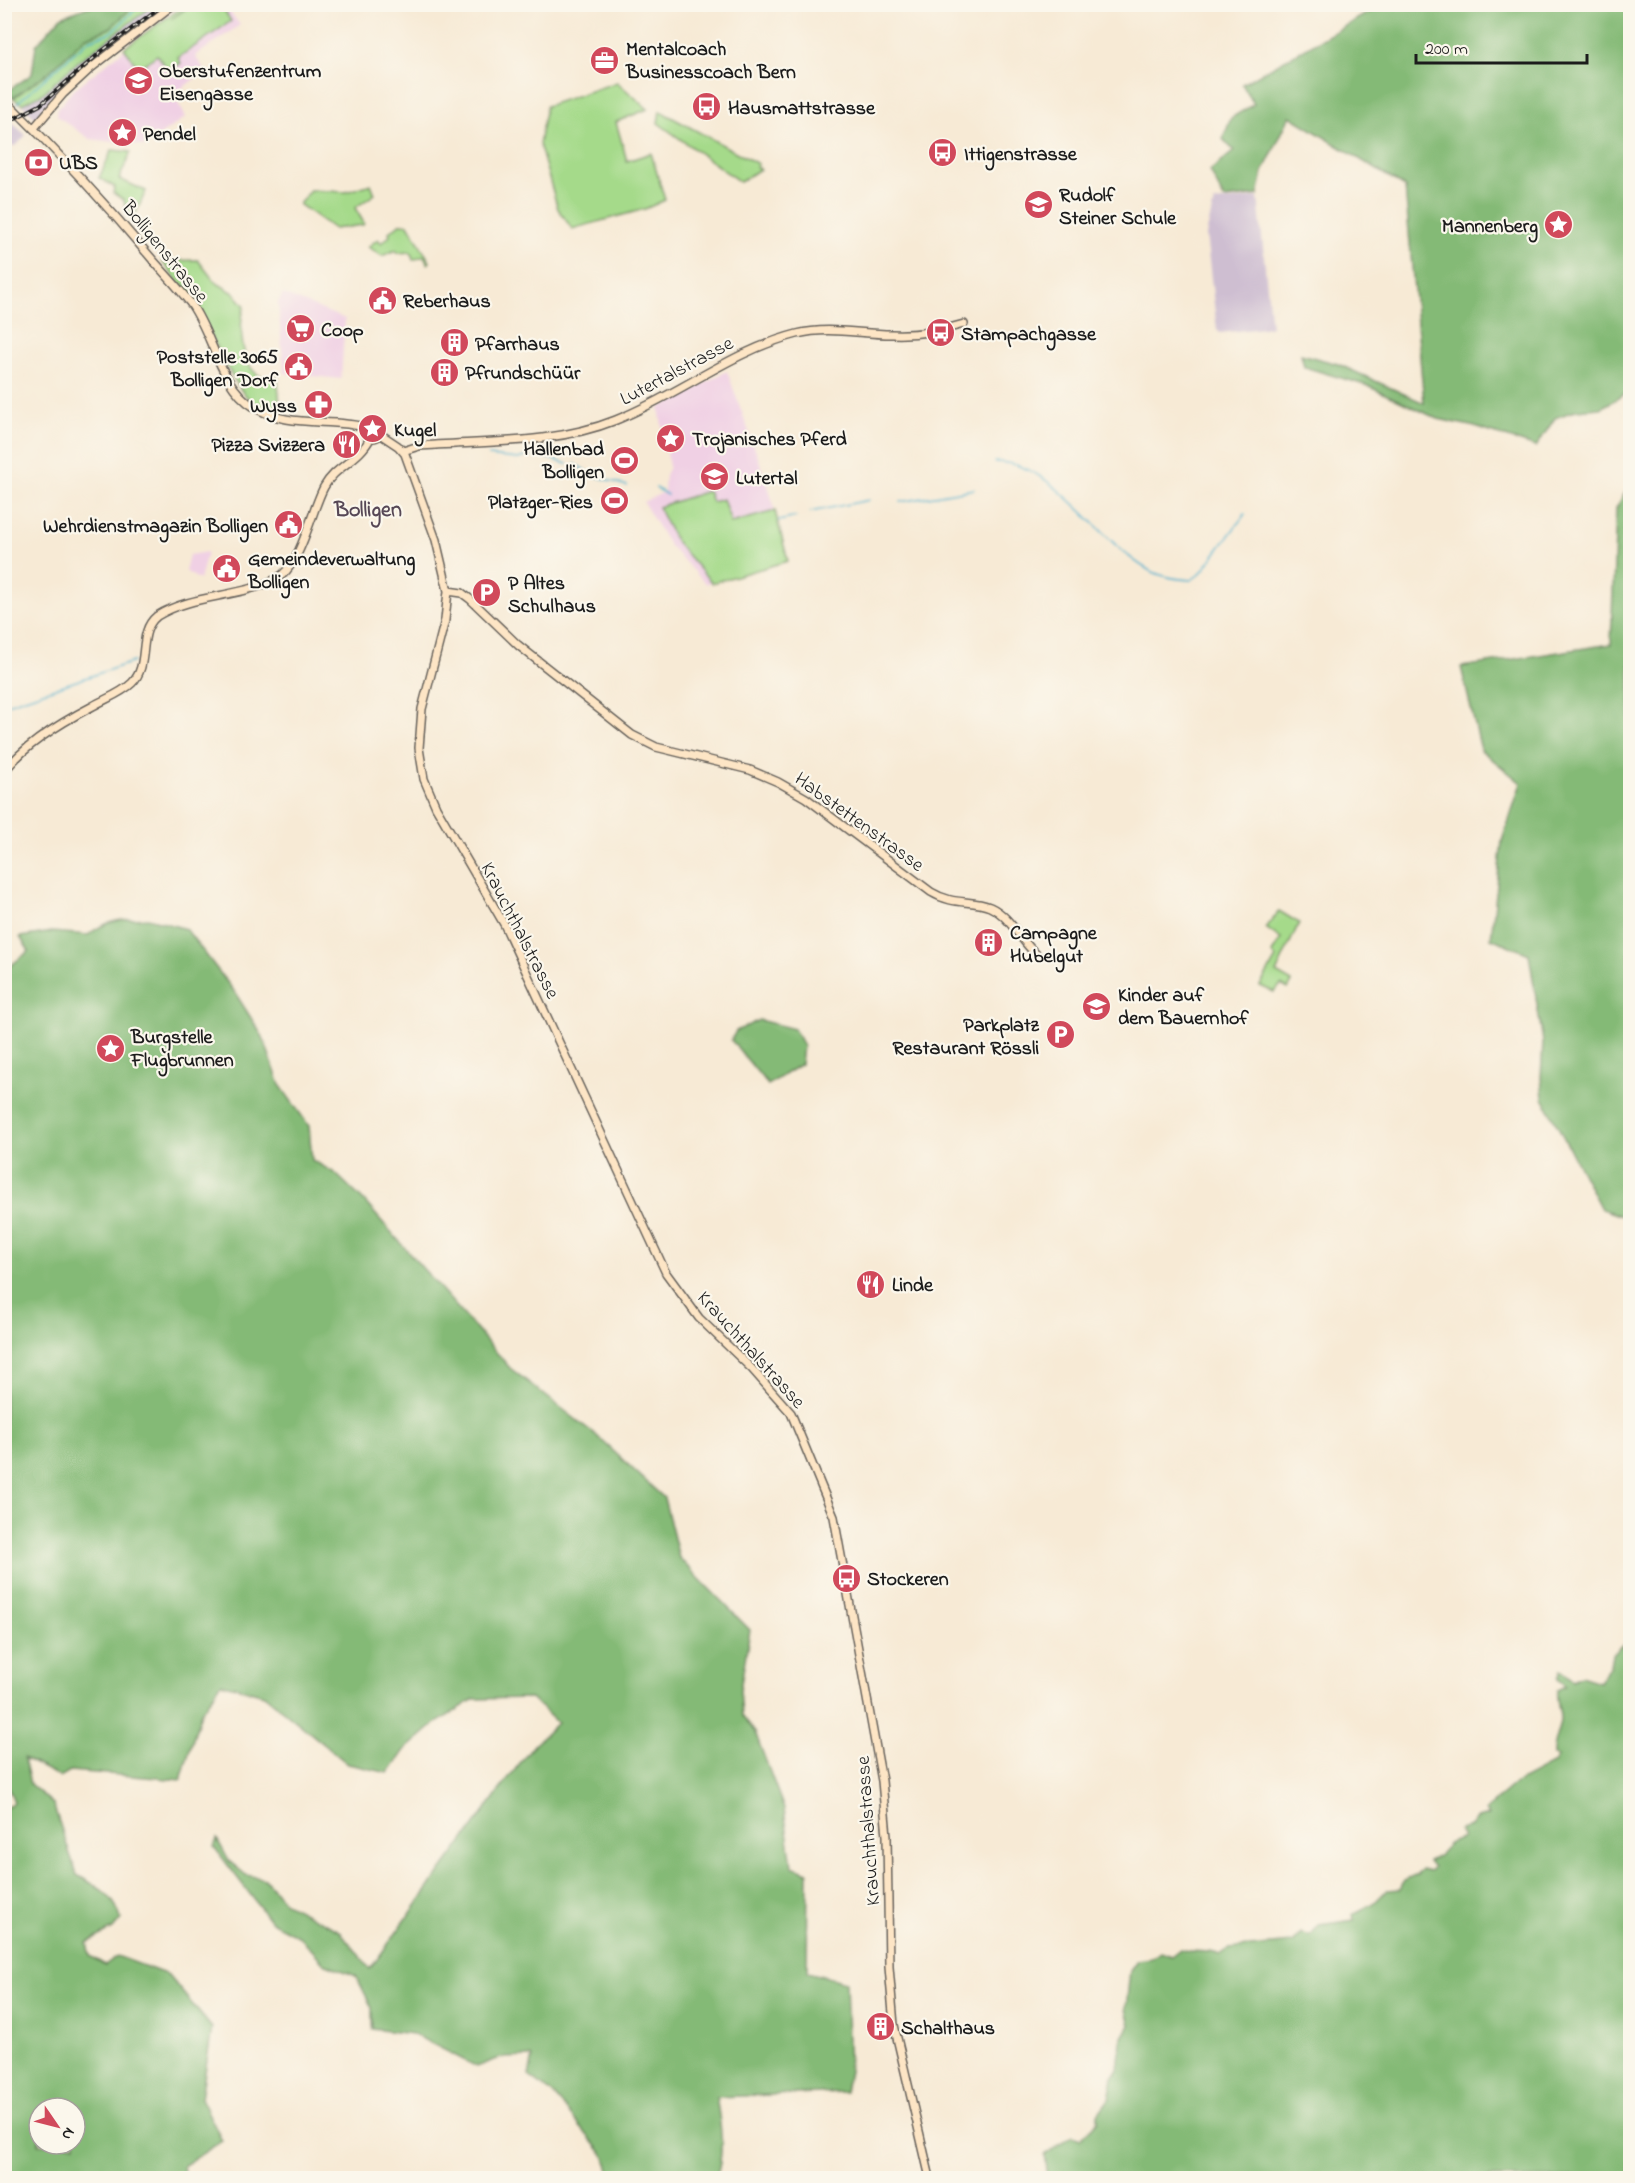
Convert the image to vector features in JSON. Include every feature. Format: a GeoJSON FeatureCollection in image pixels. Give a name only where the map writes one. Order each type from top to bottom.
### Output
{"type":"FeatureCollection","features":[{"type":"Feature","properties":{"kind":"main road"},"geometry":{"type":"LineString","coordinates":[[34,128],[63,94],[91,68],[174,4]]}},
{"type":"Feature","properties":{"kind":"main road","name":"Bolligenstrasse"},"geometry":{"type":"LineString","coordinates":[[4,99],[34,128],[45,143],[100,196],[190,302],[223,369],[242,398],[257,409],[274,417],[365,427]]}},
{"type":"Feature","properties":{"kind":"main road","name":"Lutertalstrasse"},"geometry":{"type":"LineString","coordinates":[[403,451],[419,446],[532,440],[585,431],[643,408],[747,352],[798,334],[833,330],[909,334],[963,324]]}},
{"type":"Feature","properties":{"kind":"main road"},"geometry":{"type":"LineString","coordinates":[[371,437],[366,434],[365,427],[369,422],[376,422],[381,427],[380,434]]}},
{"type":"Feature","properties":{"kind":"main road"},"geometry":{"type":"LineString","coordinates":[[380,434],[403,451],[435,534],[448,591]]}},
{"type":"Feature","properties":{"kind":"main road"},"geometry":{"type":"LineString","coordinates":[[4,772],[21,754],[59,726],[129,686],[136,678],[142,664],[147,628],[161,614],[268,583],[285,573],[292,564],[325,484],[360,455],[371,437],[380,434]]}},
{"type":"Feature","properties":{"kind":"main road","name":"Habstettenstrasse"},"geometry":{"type":"LineString","coordinates":[[448,591],[462,593],[470,599],[518,645],[632,735],[664,749],[750,770],[792,789],[931,892],[951,901],[988,906],[999,913],[1036,954]]}},
{"type":"Feature","properties":{"kind":"main road","name":"Krauchthalstrasse"},"geometry":{"type":"LineString","coordinates":[[448,591],[445,620],[420,722],[420,760],[429,794],[504,924],[666,1274],[699,1318],[752,1369],[791,1413],[834,1517],[882,1781],[887,1836],[890,1978],[894,2025],[930,2178]]}},
{"type":"Feature","properties":{"kind":"shaded area"},"geometry":{"type":"Polygon","coordinates":[[[154,5],[169,5],[87,67],[60,91],[36,119],[22,104],[42,94],[81,59],[154,5]]]}},
{"type":"Feature","properties":{"kind":"shaded area","name":"Oberstufenzentrum Eisengasse"},"geometry":{"type":"Polygon","coordinates":[[[181,5],[225,5],[240,25],[195,56],[205,71],[173,95],[186,117],[144,146],[90,139],[57,116],[57,110],[73,90],[181,5]]]}},
{"type":"Feature","properties":{"kind":"shaded area"},"geometry":{"type":"Polygon","coordinates":[[[4,116],[26,135],[16,146],[5,146],[4,116]]]}},
{"type":"Feature","properties":{"kind":"shaded area"},"geometry":{"type":"Polygon","coordinates":[[[1258,197],[1271,327],[1220,333],[1217,330],[1206,235],[1214,202],[1258,197]]]}},
{"type":"Feature","properties":{"kind":"shaded area"},"geometry":{"type":"Polygon","coordinates":[[[283,294],[345,319],[341,379],[284,373],[278,302],[283,294]]]}},
{"type":"Feature","properties":{"kind":"shaded area","name":"Lutertal"},"geometry":{"type":"Polygon","coordinates":[[[727,371],[768,485],[788,561],[706,584],[669,545],[643,502],[664,492],[665,475],[669,467],[659,408],[727,371]]]}},
{"type":"Feature","properties":{"kind":"shaded area"},"geometry":{"type":"Polygon","coordinates":[[[207,552],[200,580],[185,571],[189,555],[207,552]]]}},
{"type":"Feature","properties":{"kind":"green space"},"geometry":{"type":"Polygon","coordinates":[[[220,4],[231,21],[178,58],[181,63],[169,71],[157,55],[139,68],[124,48],[185,5],[190,5],[171,19],[192,5],[220,4]]]}},
{"type":"Feature","properties":{"kind":"green space"},"geometry":{"type":"Polygon","coordinates":[[[93,5],[135,5],[110,28],[85,38],[49,72],[13,98],[6,92],[32,74],[36,45],[61,17],[93,5]]]}},
{"type":"Feature","properties":{"kind":"green space"},"geometry":{"type":"Polygon","coordinates":[[[135,5],[154,5],[81,59],[42,94],[22,104],[13,98],[49,72],[85,38],[110,28],[135,5]]]}},
{"type":"Feature","properties":{"kind":"green space"},"geometry":{"type":"Polygon","coordinates":[[[1382,5],[1630,5],[1630,391],[1601,408],[1576,410],[1555,418],[1536,447],[1475,427],[1438,419],[1368,386],[1304,367],[1301,354],[1338,364],[1424,403],[1405,187],[1290,116],[1263,172],[1258,195],[1224,199],[1210,171],[1234,151],[1223,139],[1231,118],[1254,104],[1242,84],[1382,5]]]}},
{"type":"Feature","properties":{"kind":"green space"},"geometry":{"type":"Polygon","coordinates":[[[617,82],[648,109],[616,122],[627,161],[651,153],[665,200],[645,209],[572,229],[558,209],[539,144],[546,106],[617,82]]]}},
{"type":"Feature","properties":{"kind":"green space"},"geometry":{"type":"Polygon","coordinates":[[[660,111],[758,164],[756,167],[760,169],[740,182],[658,123],[660,111]]]}},
{"type":"Feature","properties":{"kind":"green space"},"geometry":{"type":"Polygon","coordinates":[[[112,150],[131,152],[119,179],[146,191],[134,217],[127,214],[124,200],[113,193],[115,187],[99,178],[112,150]]]}},
{"type":"Feature","properties":{"kind":"green space"},"geometry":{"type":"Polygon","coordinates":[[[371,184],[375,194],[355,208],[363,225],[334,229],[299,204],[310,190],[346,192],[371,184]]]}},
{"type":"Feature","properties":{"kind":"green space"},"geometry":{"type":"Polygon","coordinates":[[[400,224],[408,224],[430,262],[428,264],[424,256],[413,260],[411,252],[398,253],[396,250],[382,256],[368,247],[378,239],[381,243],[390,236],[389,232],[400,224]]]}},
{"type":"Feature","properties":{"kind":"green space"},"geometry":{"type":"Polygon","coordinates":[[[198,260],[215,282],[234,293],[245,306],[242,333],[248,362],[258,375],[270,377],[277,375],[281,414],[255,404],[243,393],[225,364],[197,307],[162,261],[198,260]]]}},
{"type":"Feature","properties":{"kind":"green space"},"geometry":{"type":"Polygon","coordinates":[[[1630,490],[1630,1219],[1601,1209],[1543,1098],[1541,1078],[1543,1042],[1529,954],[1491,938],[1502,841],[1521,783],[1481,750],[1461,667],[1611,644],[1616,508],[1625,493],[1630,490]]]}},
{"type":"Feature","properties":{"kind":"green space"},"geometry":{"type":"Polygon","coordinates":[[[708,491],[712,502],[723,499],[731,523],[775,511],[788,561],[712,583],[676,542],[658,507],[708,491]]]}},
{"type":"Feature","properties":{"kind":"green space"},"geometry":{"type":"Polygon","coordinates":[[[1279,911],[1299,923],[1276,973],[1292,982],[1288,989],[1281,985],[1274,992],[1260,986],[1276,958],[1272,953],[1281,939],[1266,928],[1279,911]]]}},
{"type":"Feature","properties":{"kind":"green space"},"geometry":{"type":"Polygon","coordinates":[[[148,918],[186,929],[234,991],[263,1037],[280,1085],[309,1126],[312,1160],[335,1173],[364,1201],[510,1368],[596,1435],[664,1498],[679,1558],[750,1630],[740,1690],[742,1715],[755,1732],[784,1809],[792,1866],[808,1872],[807,1972],[846,1982],[849,2071],[845,2092],[716,2097],[721,2128],[721,2148],[716,2178],[671,2178],[659,2169],[647,2178],[612,2178],[604,2155],[552,2093],[529,2076],[533,2057],[500,2058],[477,2067],[413,2034],[372,2029],[372,2008],[356,1976],[324,1963],[300,1937],[271,1922],[214,1847],[217,1839],[229,1861],[246,1875],[265,1879],[285,1903],[340,1931],[370,1969],[510,1776],[534,1745],[557,1723],[531,1698],[474,1699],[435,1724],[406,1749],[388,1773],[348,1764],[264,1695],[221,1683],[201,1712],[181,1780],[70,1771],[60,1777],[24,1758],[30,1784],[53,1804],[77,1875],[110,1897],[121,1919],[113,1929],[87,1943],[90,1956],[105,1965],[117,1956],[168,1975],[212,2028],[201,2098],[222,2141],[183,2166],[185,2178],[5,2178],[4,1810],[14,1802],[4,1776],[5,970],[29,951],[20,937],[52,932],[88,935],[109,923],[148,918]]]}},
{"type":"Feature","properties":{"kind":"green space"},"geometry":{"type":"Polygon","coordinates":[[[759,1020],[794,1029],[803,1046],[801,1064],[768,1085],[731,1040],[736,1031],[759,1020]]]}},
{"type":"Feature","properties":{"kind":"green space"},"geometry":{"type":"Polygon","coordinates":[[[1630,1635],[1630,2178],[1048,2178],[1045,2155],[1072,2136],[1081,2139],[1098,2121],[1098,2114],[1109,2099],[1113,2077],[1118,2069],[1121,2041],[1130,2025],[1126,2009],[1130,1970],[1137,1960],[1152,1958],[1160,1952],[1171,1956],[1180,1949],[1220,1955],[1229,1949],[1292,1943],[1301,1933],[1311,1936],[1319,1925],[1354,1920],[1353,1914],[1374,1903],[1387,1890],[1400,1889],[1404,1881],[1417,1875],[1422,1869],[1430,1871],[1433,1867],[1428,1861],[1439,1856],[1448,1844],[1462,1838],[1459,1830],[1471,1827],[1478,1818],[1488,1815],[1485,1810],[1516,1783],[1554,1763],[1557,1757],[1553,1755],[1554,1746],[1560,1720],[1557,1690],[1565,1686],[1558,1678],[1561,1670],[1573,1680],[1581,1676],[1600,1682],[1610,1665],[1612,1654],[1628,1641],[1630,1635]]]}},
{"type":"Feature","properties":{"kind":"waterway"},"geometry":{"type":"LineString","coordinates":[[17,103],[89,40],[112,32],[138,7],[146,4]]}},
{"type":"Feature","properties":{"kind":"waterway"},"geometry":{"type":"LineString","coordinates":[[489,456],[518,459],[528,456],[545,457],[567,464]]}},
{"type":"Feature","properties":{"kind":"waterway"},"geometry":{"type":"LineString","coordinates":[[995,462],[1017,465],[1037,474],[1075,505],[1129,557],[1152,572],[1168,577],[1191,580],[1200,574],[1245,514]]}},
{"type":"Feature","properties":{"kind":"waterway"},"geometry":{"type":"LineString","coordinates":[[575,464],[592,475],[627,486]]}},
{"type":"Feature","properties":{"kind":"waterway"},"geometry":{"type":"LineString","coordinates":[[656,488],[667,495]]}},
{"type":"Feature","properties":{"kind":"waterway"},"geometry":{"type":"LineString","coordinates":[[900,502],[974,489]]}},
{"type":"Feature","properties":{"kind":"waterway"},"geometry":{"type":"LineString","coordinates":[[810,512],[869,500]]}},
{"type":"Feature","properties":{"kind":"waterway"},"geometry":{"type":"LineString","coordinates":[[779,521],[796,517]]}},
{"type":"Feature","properties":{"kind":"waterway"},"geometry":{"type":"LineString","coordinates":[[4,705],[133,662]]}},
{"type":"Feature","properties":{"kind":"railway"},"geometry":{"type":"LineString","coordinates":[[4,124],[40,105],[102,51],[164,4]]}},
{"type":"Feature","properties":{"kind":"place","name":"Mentalcoach Businesscoach Bern"},"geometry":{"type":"Point","coordinates":[605,60]}},
{"type":"Feature","properties":{"kind":"place","name":"Oberstufenzentrum Eisengasse"},"geometry":{"type":"Point","coordinates":[138,81]}},
{"type":"Feature","properties":{"kind":"place","name":"Hausmattstrasse"},"geometry":{"type":"Point","coordinates":[707,107]}},
{"type":"Feature","properties":{"kind":"place","name":"Pendel"},"geometry":{"type":"Point","coordinates":[122,133]}},
{"type":"Feature","properties":{"kind":"place","name":"Ittigenstrasse"},"geometry":{"type":"Point","coordinates":[943,153]}},
{"type":"Feature","properties":{"kind":"place","name":"UBS"},"geometry":{"type":"Point","coordinates":[38,162]}},
{"type":"Feature","properties":{"kind":"place","name":"Rudolf Steiner Schule"},"geometry":{"type":"Point","coordinates":[1038,205]}},
{"type":"Feature","properties":{"kind":"place","name":"Mannenberg"},"geometry":{"type":"Point","coordinates":[1559,225]}},
{"type":"Feature","properties":{"kind":"place","name":"Reberhaus"},"geometry":{"type":"Point","coordinates":[382,300]}},
{"type":"Feature","properties":{"kind":"place","name":"Coop"},"geometry":{"type":"Point","coordinates":[300,329]}},
{"type":"Feature","properties":{"kind":"place","name":"Stampachgasse"},"geometry":{"type":"Point","coordinates":[940,333]}},
{"type":"Feature","properties":{"kind":"place","name":"Pfarrhaus"},"geometry":{"type":"Point","coordinates":[454,343]}},
{"type":"Feature","properties":{"kind":"place","name":"Poststelle 3065 Bolligen Dorf"},"geometry":{"type":"Point","coordinates":[299,367]}},
{"type":"Feature","properties":{"kind":"place","name":"Pfrundschüür"},"geometry":{"type":"Point","coordinates":[444,372]}},
{"type":"Feature","properties":{"kind":"place","name":"Wyss"},"geometry":{"type":"Point","coordinates":[318,405]}},
{"type":"Feature","properties":{"kind":"place","name":"Kugel"},"geometry":{"type":"Point","coordinates":[373,429]}},
{"type":"Feature","properties":{"kind":"place","name":"Trojanisches Pferd"},"geometry":{"type":"Point","coordinates":[671,438]}},
{"type":"Feature","properties":{"kind":"place","name":"Pizza Svizzera"},"geometry":{"type":"Point","coordinates":[346,444]}},
{"type":"Feature","properties":{"kind":"place","name":"Hallenbad Bolligen"},"geometry":{"type":"Point","coordinates":[625,460]}},
{"type":"Feature","properties":{"kind":"place","name":"Lutertal"},"geometry":{"type":"Point","coordinates":[715,477]}},
{"type":"Feature","properties":{"kind":"place","name":"Platzger-Ries"},"geometry":{"type":"Point","coordinates":[614,501]}},
{"type":"Feature","properties":{"kind":"place","name":"Wehrdienstmagazin Bolligen"},"geometry":{"type":"Point","coordinates":[289,525]}},
{"type":"Feature","properties":{"kind":"place","name":"Gemeindeverwaltung Bolligen"},"geometry":{"type":"Point","coordinates":[227,569]}},
{"type":"Feature","properties":{"kind":"place","name":"P Altes Schulhaus"},"geometry":{"type":"Point","coordinates":[487,593]}},
{"type":"Feature","properties":{"kind":"place","name":"Campagne Hubelgut"},"geometry":{"type":"Point","coordinates":[989,943]}},
{"type":"Feature","properties":{"kind":"place","name":"Kinder auf dem Bauernhof"},"geometry":{"type":"Point","coordinates":[1097,1006]}},
{"type":"Feature","properties":{"kind":"place","name":"Parkplatz Restaurant Rössli"},"geometry":{"type":"Point","coordinates":[1060,1035]}},
{"type":"Feature","properties":{"kind":"place","name":"Burgstelle Flugbrunnen"},"geometry":{"type":"Point","coordinates":[110,1048]}},
{"type":"Feature","properties":{"kind":"place","name":"Linde"},"geometry":{"type":"Point","coordinates":[871,1284]}},
{"type":"Feature","properties":{"kind":"place","name":"Stockeren"},"geometry":{"type":"Point","coordinates":[846,1578]}},
{"type":"Feature","properties":{"kind":"place","name":"Schalthaus"},"geometry":{"type":"Point","coordinates":[880,2027]}},
{"type":"Feature","properties":{"kind":"district","name":"Bolligen"},"geometry":{"type":"Point","coordinates":[368,508]}}]}
